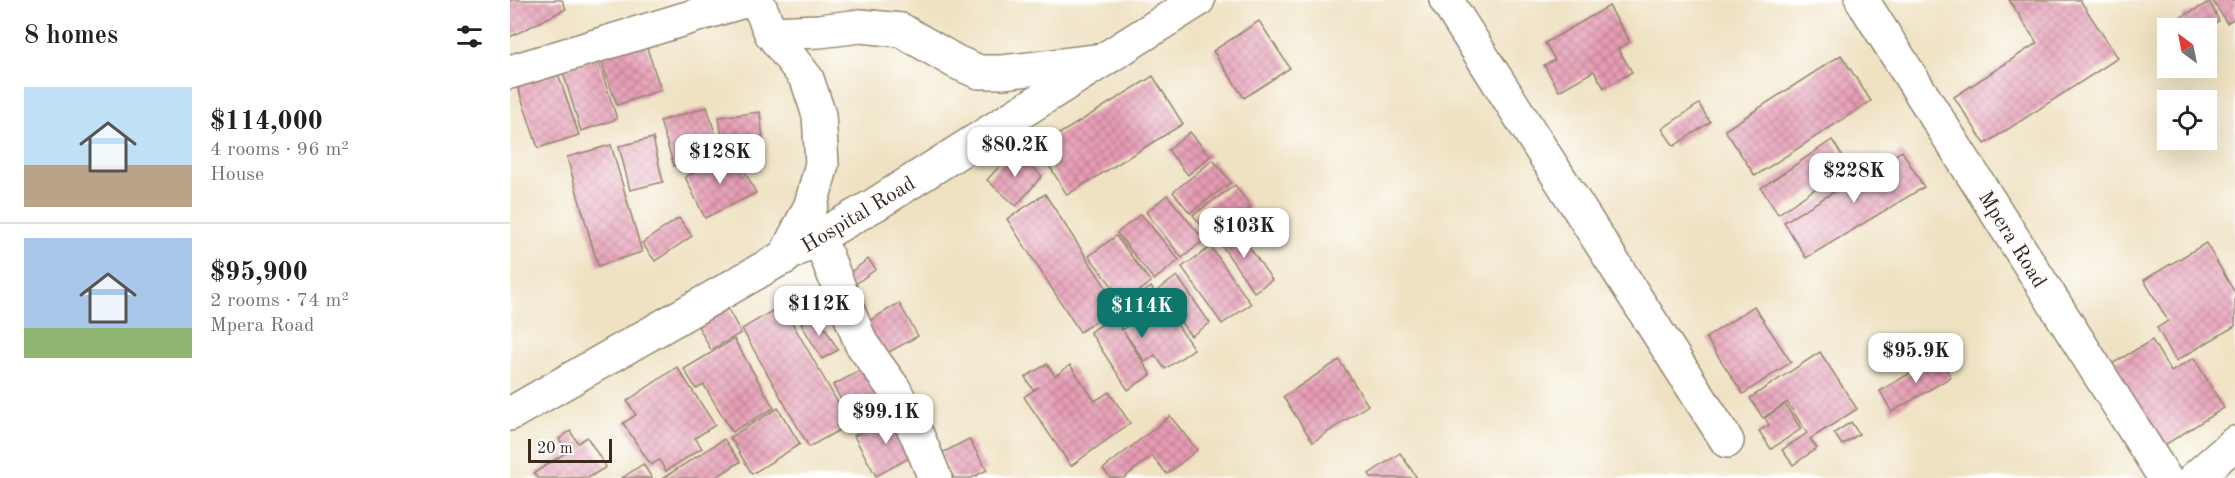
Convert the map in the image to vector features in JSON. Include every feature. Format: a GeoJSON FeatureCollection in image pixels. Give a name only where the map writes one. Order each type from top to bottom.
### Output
{"type":"FeatureCollection","features":[{"type":"Feature","properties":{"kind":"street"},"geometry":{"type":"LineString","coordinates":[[510,72],[747,0]]}},
{"type":"Feature","properties":{"kind":"street"},"geometry":{"type":"LineString","coordinates":[[757,0],[771,33],[807,79],[819,115],[822,164],[811,205],[784,258]]}},
{"type":"Feature","properties":{"kind":"street","name":"Hospital Road"},"geometry":{"type":"LineString","coordinates":[[510,414],[886,198],[1198,0]]}},
{"type":"Feature","properties":{"kind":"street"},"geometry":{"type":"LineString","coordinates":[[1446,0],[1727,441]]}},
{"type":"Feature","properties":{"kind":"street","name":"Mpera Road"},"geometry":{"type":"LineString","coordinates":[[1862,0],[2165,478]]}},
{"type":"Feature","properties":{"kind":"street"},"geometry":{"type":"LineString","coordinates":[[771,33],[861,26],[901,30],[956,62],[979,72],[1003,72],[1103,60]]}},
{"type":"Feature","properties":{"kind":"street"},"geometry":{"type":"LineString","coordinates":[[819,237],[861,343],[894,389],[935,478]]}},
{"type":"Feature","properties":{"kind":"street"},"geometry":{"type":"LineString","coordinates":[[2195,478],[2235,444]]}},
{"type":"Feature","properties":{"kind":"building"},"geometry":{"type":"Polygon","coordinates":[[[510,0],[562,0],[566,9],[510,37],[510,0]]]}},
{"type":"Feature","properties":{"kind":"building"},"geometry":{"type":"Polygon","coordinates":[[[2009,0],[2080,0],[2118,58],[1985,144],[1954,97],[2037,43],[2009,0]]]}},
{"type":"Feature","properties":{"kind":"building"},"geometry":{"type":"Polygon","coordinates":[[[2212,0],[2235,0],[2235,18],[2227,23],[2212,0]]]}},
{"type":"Feature","properties":{"kind":"building"},"geometry":{"type":"Polygon","coordinates":[[[2210,2],[2219,21],[2217,22],[2217,18],[2181,17],[2210,2]]]}},
{"type":"Feature","properties":{"kind":"building"},"geometry":{"type":"Polygon","coordinates":[[[1609,6],[1630,42],[1618,49],[1632,72],[1604,88],[1594,71],[1559,91],[1544,65],[1555,60],[1545,43],[1609,6]]]}},
{"type":"Feature","properties":{"kind":"building"},"geometry":{"type":"Polygon","coordinates":[[[1259,21],[1290,68],[1244,98],[1213,51],[1259,21]]]}},
{"type":"Feature","properties":{"kind":"building"},"geometry":{"type":"Polygon","coordinates":[[[644,39],[661,90],[617,105],[599,55],[644,39]]]}},
{"type":"Feature","properties":{"kind":"building"},"geometry":{"type":"Polygon","coordinates":[[[1841,55],[1871,101],[1755,176],[1725,130],[1841,55]]]}},
{"type":"Feature","properties":{"kind":"building"},"geometry":{"type":"Polygon","coordinates":[[[597,57],[617,119],[581,131],[562,69],[597,57]]]}},
{"type":"Feature","properties":{"kind":"building"},"geometry":{"type":"Polygon","coordinates":[[[556,68],[579,135],[538,148],[516,82],[556,68]]]}},
{"type":"Feature","properties":{"kind":"building"},"geometry":{"type":"Polygon","coordinates":[[[1153,76],[1183,124],[1067,195],[1038,147],[1153,76]]]}},
{"type":"Feature","properties":{"kind":"building"},"geometry":{"type":"Polygon","coordinates":[[[1699,104],[1710,122],[1674,146],[1662,129],[1699,104]]]}},
{"type":"Feature","properties":{"kind":"building"},"geometry":{"type":"Polygon","coordinates":[[[707,107],[721,152],[674,166],[660,121],[707,107]]]}},
{"type":"Feature","properties":{"kind":"building"},"geometry":{"type":"Polygon","coordinates":[[[760,112],[764,147],[724,152],[719,117],[760,112]]]}},
{"type":"Feature","properties":{"kind":"building"},"geometry":{"type":"Polygon","coordinates":[[[1190,132],[1210,156],[1188,175],[1168,150],[1190,132]]]}},
{"type":"Feature","properties":{"kind":"building"},"geometry":{"type":"Polygon","coordinates":[[[653,138],[663,182],[630,190],[619,146],[653,138]]]}},
{"type":"Feature","properties":{"kind":"building"},"geometry":{"type":"Polygon","coordinates":[[[1832,140],[1849,166],[1778,214],[1761,188],[1832,140]]]}},
{"type":"Feature","properties":{"kind":"building"},"geometry":{"type":"Polygon","coordinates":[[[611,145],[642,252],[598,266],[567,157],[611,145]]]}},
{"type":"Feature","properties":{"kind":"building"},"geometry":{"type":"Polygon","coordinates":[[[1014,150],[1042,176],[1016,206],[987,180],[1014,150]]]}},
{"type":"Feature","properties":{"kind":"building"},"geometry":{"type":"Polygon","coordinates":[[[1902,151],[1924,187],[1806,258],[1784,222],[1902,151]]]}},
{"type":"Feature","properties":{"kind":"building"},"geometry":{"type":"Polygon","coordinates":[[[735,152],[756,193],[705,218],[685,177],[735,152]]]}},
{"type":"Feature","properties":{"kind":"building"},"geometry":{"type":"Polygon","coordinates":[[[1213,160],[1231,182],[1190,213],[1173,192],[1213,160]]]}},
{"type":"Feature","properties":{"kind":"building"},"geometry":{"type":"Polygon","coordinates":[[[1235,185],[1251,207],[1210,237],[1193,215],[1235,185]]]}},
{"type":"Feature","properties":{"kind":"building"},"geometry":{"type":"Polygon","coordinates":[[[1045,194],[1118,306],[1080,332],[1007,219],[1045,194]]]}},
{"type":"Feature","properties":{"kind":"building"},"geometry":{"type":"Polygon","coordinates":[[[1167,195],[1204,240],[1182,258],[1146,212],[1167,195]]]}},
{"type":"Feature","properties":{"kind":"building"},"geometry":{"type":"Polygon","coordinates":[[[1141,214],[1179,260],[1154,280],[1117,233],[1141,214]]]}},
{"type":"Feature","properties":{"kind":"building"},"geometry":{"type":"Polygon","coordinates":[[[679,218],[692,236],[655,261],[642,243],[679,218]]]}},
{"type":"Feature","properties":{"kind":"building"},"geometry":{"type":"Polygon","coordinates":[[[1235,226],[1272,280],[1254,292],[1217,239],[1235,226]]]}},
{"type":"Feature","properties":{"kind":"building"},"geometry":{"type":"Polygon","coordinates":[[[1116,236],[1151,282],[1124,302],[1089,256],[1116,236]]]}},
{"type":"Feature","properties":{"kind":"building"},"geometry":{"type":"Polygon","coordinates":[[[2206,243],[2235,293],[2235,326],[2176,361],[2157,328],[2168,321],[2144,280],[2206,243]]]}},
{"type":"Feature","properties":{"kind":"building"},"geometry":{"type":"Polygon","coordinates":[[[1211,247],[1251,304],[1222,324],[1182,267],[1211,247]]]}},
{"type":"Feature","properties":{"kind":"building"},"geometry":{"type":"Polygon","coordinates":[[[868,259],[876,269],[850,288],[843,278],[868,259]]]}},
{"type":"Feature","properties":{"kind":"building"},"geometry":{"type":"Polygon","coordinates":[[[1177,276],[1210,323],[1191,336],[1158,290],[1177,276]]]}},
{"type":"Feature","properties":{"kind":"building"},"geometry":{"type":"Polygon","coordinates":[[[1151,287],[1194,349],[1165,369],[1155,355],[1145,362],[1124,332],[1151,375],[1128,390],[1090,332],[1113,317],[1122,330],[1136,320],[1125,305],[1151,287]]]}},
{"type":"Feature","properties":{"kind":"building"},"geometry":{"type":"Polygon","coordinates":[[[899,303],[918,336],[880,357],[862,325],[899,303]]]}},
{"type":"Feature","properties":{"kind":"building"},"geometry":{"type":"Polygon","coordinates":[[[782,305],[850,424],[809,447],[742,329],[782,305]]]}},
{"type":"Feature","properties":{"kind":"building"},"geometry":{"type":"Polygon","coordinates":[[[1754,306],[1791,362],[1743,394],[1706,338],[1754,306]]]}},
{"type":"Feature","properties":{"kind":"building"},"geometry":{"type":"Polygon","coordinates":[[[728,309],[741,333],[711,350],[698,326],[728,309]]]}},
{"type":"Feature","properties":{"kind":"building"},"geometry":{"type":"Polygon","coordinates":[[[817,314],[838,350],[822,359],[801,324],[817,314]]]}},
{"type":"Feature","properties":{"kind":"building"},"geometry":{"type":"Polygon","coordinates":[[[734,339],[774,408],[732,432],[704,385],[696,389],[684,369],[734,339]]]}},
{"type":"Feature","properties":{"kind":"building"},"geometry":{"type":"Polygon","coordinates":[[[2152,340],[2171,372],[2194,358],[2224,408],[2160,448],[2110,365],[2152,340]]]}},
{"type":"Feature","properties":{"kind":"building"},"geometry":{"type":"Polygon","coordinates":[[[1820,352],[1857,409],[1810,439],[1817,448],[1793,465],[1782,450],[1807,433],[1787,402],[1763,418],[1750,398],[1820,352]]]}},
{"type":"Feature","properties":{"kind":"building"},"geometry":{"type":"Polygon","coordinates":[[[1939,356],[1951,377],[1892,412],[1880,391],[1939,356]]]}},
{"type":"Feature","properties":{"kind":"building"},"geometry":{"type":"Polygon","coordinates":[[[1339,360],[1368,405],[1313,442],[1283,397],[1339,360]]]}},
{"type":"Feature","properties":{"kind":"building"},"geometry":{"type":"Polygon","coordinates":[[[1047,364],[1055,376],[1070,365],[1095,401],[1109,392],[1130,423],[1071,466],[1024,397],[1039,387],[1033,390],[1025,377],[1047,364]]]}},
{"type":"Feature","properties":{"kind":"building"},"geometry":{"type":"Polygon","coordinates":[[[871,365],[890,400],[852,420],[833,385],[871,365]]]}},
{"type":"Feature","properties":{"kind":"building"},"geometry":{"type":"Polygon","coordinates":[[[677,367],[715,425],[695,438],[702,448],[666,471],[659,460],[651,465],[623,423],[636,415],[627,401],[677,367]]]}},
{"type":"Feature","properties":{"kind":"building"},"geometry":{"type":"Polygon","coordinates":[[[1785,404],[1801,429],[1771,449],[1759,431],[1769,425],[1765,418],[1785,404]]]}},
{"type":"Feature","properties":{"kind":"building"},"geometry":{"type":"Polygon","coordinates":[[[778,408],[800,444],[752,474],[730,437],[778,408]]]}},
{"type":"Feature","properties":{"kind":"building"},"geometry":{"type":"Polygon","coordinates":[[[895,413],[917,454],[876,476],[854,436],[895,413]]]}},
{"type":"Feature","properties":{"kind":"building"},"geometry":{"type":"Polygon","coordinates":[[[1170,416],[1197,450],[1167,474],[1152,456],[1124,478],[1111,478],[1103,469],[1170,416]]]}},
{"type":"Feature","properties":{"kind":"building"},"geometry":{"type":"Polygon","coordinates":[[[1851,422],[1859,434],[1842,445],[1834,433],[1851,422]]]}},
{"type":"Feature","properties":{"kind":"building"},"geometry":{"type":"Polygon","coordinates":[[[570,431],[578,443],[587,437],[606,467],[588,478],[537,478],[534,473],[567,452],[559,439],[570,431]]]}},
{"type":"Feature","properties":{"kind":"building"},"geometry":{"type":"Polygon","coordinates":[[[724,439],[740,462],[715,478],[663,478],[724,439]]]}},
{"type":"Feature","properties":{"kind":"building"},"geometry":{"type":"Polygon","coordinates":[[[969,439],[987,470],[972,478],[954,478],[940,454],[969,439]]]}},
{"type":"Feature","properties":{"kind":"building"},"geometry":{"type":"Polygon","coordinates":[[[1400,453],[1417,478],[1372,478],[1369,474],[1400,453]]]}},
{"type":"Feature","properties":{"kind":"building"},"geometry":{"type":"Polygon","coordinates":[[[643,464],[652,478],[622,478],[643,464]]]}}]}
